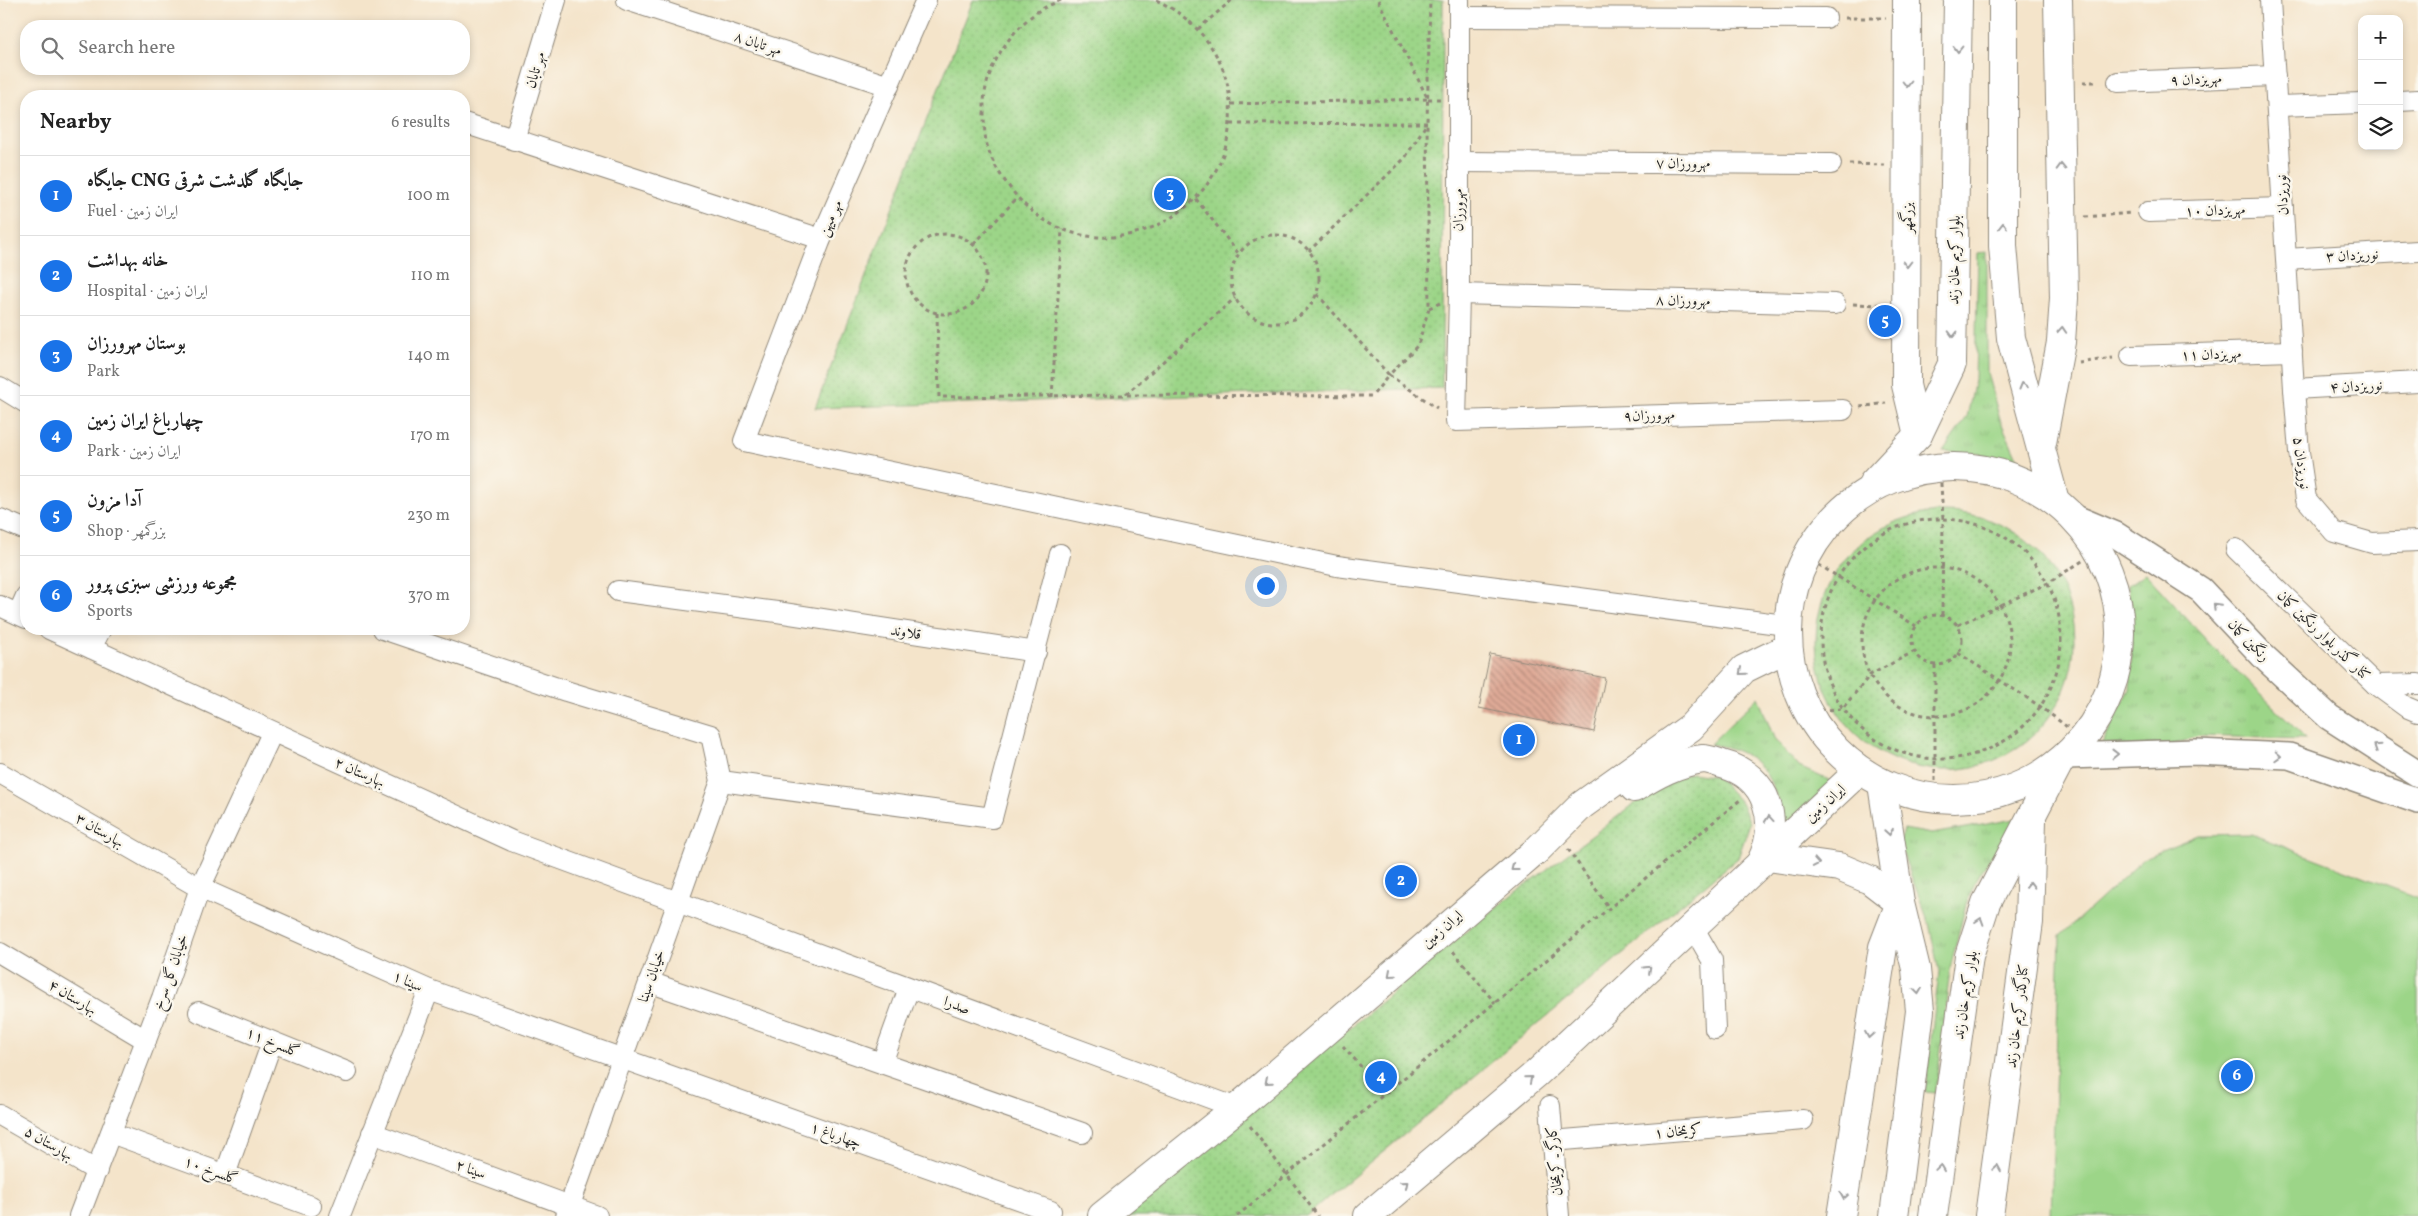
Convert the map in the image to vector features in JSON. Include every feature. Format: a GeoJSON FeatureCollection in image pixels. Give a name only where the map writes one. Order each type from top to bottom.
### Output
{"type":"FeatureCollection","features":[{"type":"Feature","properties":{"kind":"main road","name":"بلوار کریم خان زند"},"geometry":{"type":"LineString","coordinates":[[1866,491],[1918,435],[1952,364],[1958,0]]}},
{"type":"Feature","properties":{"kind":"main road"},"geometry":{"type":"LineString","coordinates":[[2004,0],[2003,246],[2011,338],[2023,387],[2064,509]]}},
{"type":"Feature","properties":{"kind":"main road"},"geometry":{"type":"LineString","coordinates":[[2042,446],[2056,366],[2064,298],[2058,0]]}},
{"type":"Feature","properties":{"kind":"main road","name":"بزرگمهر"},"geometry":{"type":"LineString","coordinates":[[1907,9],[1906,385],[1918,435]]}},
{"type":"Feature","properties":{"kind":"main road"},"geometry":{"type":"LineString","coordinates":[[2064,509],[2020,480],[1981,469],[1940,467],[1902,475],[1866,491],[1825,526],[1805,556],[1785,637],[1805,711],[1826,740],[1838,754],[1871,777],[1908,793],[1936,799],[1965,799],[2001,792],[2022,785],[2069,752]]}},
{"type":"Feature","properties":{"kind":"main road","name":"بلوار کریم خان زند"},"geometry":{"type":"LineString","coordinates":[[1933,1216],[1969,956],[1986,903],[2032,815],[2069,752],[2101,711],[2111,688],[2120,647],[2120,614],[2112,581],[2099,551],[2064,509]]}},
{"type":"Feature","properties":{"kind":"main road","name":"ایران زمین"},"geometry":{"type":"LineString","coordinates":[[1102,1216],[1236,1108],[1536,851],[1582,806],[1691,727],[1744,669],[1785,637]]}},
{"type":"Feature","properties":{"kind":"main road"},"geometry":{"type":"LineString","coordinates":[[1536,851],[1661,770],[1705,759],[1736,767],[1758,785],[1768,807],[1770,828],[1768,849],[1764,861],[1839,867],[1870,880],[1900,903]]}},
{"type":"Feature","properties":{"kind":"main road"},"geometry":{"type":"LineString","coordinates":[[1871,777],[1916,969],[1920,1012],[1894,1216]]}},
{"type":"Feature","properties":{"kind":"main road","name":"ایران زمین"},"geometry":{"type":"LineString","coordinates":[[1368,1216],[1537,1073],[1764,861],[1871,777]]}},
{"type":"Feature","properties":{"kind":"main road","name":"کنارگذر کریم خان زند"},"geometry":{"type":"LineString","coordinates":[[1989,1216],[2029,922],[2032,815]]}},
{"type":"Feature","properties":{"kind":"main road"},"geometry":{"type":"LineString","coordinates":[[1841,1216],[1883,947],[1900,903]]}},
{"type":"Feature","properties":{"kind":"street","name":"مهر تابان"},"geometry":{"type":"LineString","coordinates":[[514,140],[556,0]]}},
{"type":"Feature","properties":{"kind":"street","name":"مهر تابان ۸"},"geometry":{"type":"LineString","coordinates":[[627,0],[889,86]]}},
{"type":"Feature","properties":{"kind":"street","name":"مهر میهن"},"geometry":{"type":"LineString","coordinates":[[926,0],[820,239],[744,441],[1337,566],[1785,637]]}},
{"type":"Feature","properties":{"kind":"street","name":"نوریزدان"},"geometry":{"type":"LineString","coordinates":[[2270,0],[2294,389]]}},
{"type":"Feature","properties":{"kind":"street"},"geometry":{"type":"LineString","coordinates":[[1459,8],[1826,18]]}},
{"type":"Feature","properties":{"kind":"street","name":"مهرورزان"},"geometry":{"type":"LineString","coordinates":[[1456,421],[1459,294],[1459,8]]}},
{"type":"Feature","properties":{"kind":"street","name":"مهریزدان ۹"},"geometry":{"type":"LineString","coordinates":[[2118,82],[2275,76]]}},
{"type":"Feature","properties":{"kind":"street"},"geometry":{"type":"LineString","coordinates":[[2403,101],[2418,100]]}},
{"type":"Feature","properties":{"kind":"street"},"geometry":{"type":"LineString","coordinates":[[2277,106],[2358,103]]}},
{"type":"Feature","properties":{"kind":"street"},"geometry":{"type":"LineString","coordinates":[[470,125],[820,239]]}},
{"type":"Feature","properties":{"kind":"street","name":"مهرورزان ۷"},"geometry":{"type":"LineString","coordinates":[[1458,162],[1831,164]]}},
{"type":"Feature","properties":{"kind":"street","name":"مهریزدان ۱۰"},"geometry":{"type":"LineString","coordinates":[[2148,212],[2283,208]]}},
{"type":"Feature","properties":{"kind":"street","name":"نوریزدان ۳"},"geometry":{"type":"LineString","coordinates":[[2286,259],[2418,252]]}},
{"type":"Feature","properties":{"kind":"street","name":"مهرورزان ۸"},"geometry":{"type":"LineString","coordinates":[[1459,294],[1834,304]]}},
{"type":"Feature","properties":{"kind":"street","name":"مهریزدان ۱۱"},"geometry":{"type":"LineString","coordinates":[[2131,356],[2292,351]]}},
{"type":"Feature","properties":{"kind":"street","name":"نوریزدان ۴"},"geometry":{"type":"LineString","coordinates":[[2294,389],[2418,382]]}},
{"type":"Feature","properties":{"kind":"street"},"geometry":{"type":"LineString","coordinates":[[0,388],[20,400]]}},
{"type":"Feature","properties":{"kind":"street","name":"نوریزدان ۵"},"geometry":{"type":"LineString","coordinates":[[2294,389],[2299,452],[2306,499],[2334,532],[2372,543],[2418,541]]}},
{"type":"Feature","properties":{"kind":"street","name":"مهرورزان۹"},"geometry":{"type":"LineString","coordinates":[[1456,421],[1843,410]]}},
{"type":"Feature","properties":{"kind":"street","name":"رنگین کمان"},"geometry":{"type":"LineString","coordinates":[[2064,509],[2116,535],[2201,590],[2264,657],[2329,717],[2418,774]]}},
{"type":"Feature","properties":{"kind":"street"},"geometry":{"type":"LineString","coordinates":[[0,519],[20,527]]}},
{"type":"Feature","properties":{"kind":"street","name":"کنار گذر بلوار رنگین کمان"},"geometry":{"type":"LineString","coordinates":[[2236,550],[2376,685],[2406,707],[2418,712]]}},
{"type":"Feature","properties":{"kind":"street"},"geometry":{"type":"LineString","coordinates":[[401,635],[566,691],[712,735],[721,781],[992,818],[1060,554]]}},
{"type":"Feature","properties":{"kind":"street","name":"قلاوند"},"geometry":{"type":"LineString","coordinates":[[618,590],[777,612],[1036,652]]}},
{"type":"Feature","properties":{"kind":"street"},"geometry":{"type":"LineString","coordinates":[[0,606],[20,608]]}},
{"type":"Feature","properties":{"kind":"street","name":"بهارستان ۲"},"geometry":{"type":"LineString","coordinates":[[62,635],[203,698],[272,733],[512,841],[677,903]]}},
{"type":"Feature","properties":{"kind":"street"},"geometry":{"type":"LineString","coordinates":[[91,648],[98,635]]}},
{"type":"Feature","properties":{"kind":"street"},"geometry":{"type":"LineString","coordinates":[[2376,685],[2418,684]]}},
{"type":"Feature","properties":{"kind":"street","name":"خیابان گل سرخ"},"geometry":{"type":"LineString","coordinates":[[79,1216],[146,1040],[200,888],[272,733]]}},
{"type":"Feature","properties":{"kind":"street"},"geometry":{"type":"LineString","coordinates":[[2069,752],[2196,752],[2289,756],[2418,801]]}},
{"type":"Feature","properties":{"kind":"street","name":"بهارستان ۳"},"geometry":{"type":"LineString","coordinates":[[0,773],[200,888]]}},
{"type":"Feature","properties":{"kind":"street","name":"خیابان سینا"},"geometry":{"type":"LineString","coordinates":[[568,1211],[721,781]]}},
{"type":"Feature","properties":{"kind":"street","name":"سینا ۱"},"geometry":{"type":"LineString","coordinates":[[200,888],[429,990],[622,1060]]}},
{"type":"Feature","properties":{"kind":"street","name":"صدرا"},"geometry":{"type":"LineString","coordinates":[[677,903],[1236,1108]]}},
{"type":"Feature","properties":{"kind":"street"},"geometry":{"type":"LineString","coordinates":[[1693,927],[1712,960],[1716,1029]]}},
{"type":"Feature","properties":{"kind":"street","name":"بهارستان ۴"},"geometry":{"type":"LineString","coordinates":[[0,953],[146,1040]]}},
{"type":"Feature","properties":{"kind":"street"},"geometry":{"type":"LineString","coordinates":[[649,982],[1082,1133]]}},
{"type":"Feature","properties":{"kind":"street"},"geometry":{"type":"LineString","coordinates":[[882,1063],[909,988]]}},
{"type":"Feature","properties":{"kind":"street"},"geometry":{"type":"LineString","coordinates":[[340,1216],[429,990]]}},
{"type":"Feature","properties":{"kind":"street","name":"گلسرخ ۱۱"},"geometry":{"type":"LineString","coordinates":[[199,1012],[347,1072]]}},
{"type":"Feature","properties":{"kind":"street"},"geometry":{"type":"LineString","coordinates":[[225,1175],[272,1042]]}},
{"type":"Feature","properties":{"kind":"street","name":"چهارباغ ۱"},"geometry":{"type":"LineString","coordinates":[[622,1060],[1051,1211]]}},
{"type":"Feature","properties":{"kind":"street","name":"کارگر ـ کریمخان"},"geometry":{"type":"LineString","coordinates":[[1550,1106],[1559,1216]]}},
{"type":"Feature","properties":{"kind":"street","name":"بهارستان ۵"},"geometry":{"type":"LineString","coordinates":[[0,1115],[97,1171]]}},
{"type":"Feature","properties":{"kind":"street","name":"کریمخان ۱"},"geometry":{"type":"LineString","coordinates":[[1552,1141],[1803,1120]]}},
{"type":"Feature","properties":{"kind":"street","name":"گلسرخ ۱۰"},"geometry":{"type":"LineString","coordinates":[[111,1133],[311,1206]]}},
{"type":"Feature","properties":{"kind":"street","name":"سینا ۲"},"geometry":{"type":"LineString","coordinates":[[372,1133],[568,1211],[597,1216]]}},
{"type":"Feature","properties":{"kind":"path"},"geometry":{"type":"LineString","coordinates":[[1061,0],[1038,11],[1011,35],[993,66],[984,100],[985,135],[996,169],[1017,198],[1038,216],[1062,229],[1090,236],[1120,236],[1138,232],[1174,217],[1196,199],[1214,177],[1225,151],[1231,124],[1231,104],[1226,76],[1214,51],[1198,29],[1165,2],[1156,0]]}},
{"type":"Feature","properties":{"kind":"path"},"geometry":{"type":"LineString","coordinates":[[1198,29],[1232,0]]}},
{"type":"Feature","properties":{"kind":"path"},"geometry":{"type":"LineString","coordinates":[[1378,0],[1428,99]]}},
{"type":"Feature","properties":{"kind":"path"},"geometry":{"type":"LineString","coordinates":[[938,313],[939,397],[1052,397],[1125,394],[1372,396],[1418,345],[1429,308],[1428,99],[1430,0]]}},
{"type":"Feature","properties":{"kind":"path"},"geometry":{"type":"LineString","coordinates":[[1826,18],[1907,9]]}},
{"type":"Feature","properties":{"kind":"path"},"geometry":{"type":"LineString","coordinates":[[2060,82],[2118,82]]}},
{"type":"Feature","properties":{"kind":"path"},"geometry":{"type":"LineString","coordinates":[[1231,104],[1428,99]]}},
{"type":"Feature","properties":{"kind":"path"},"geometry":{"type":"LineString","coordinates":[[1231,124],[1428,123]]}},
{"type":"Feature","properties":{"kind":"path"},"geometry":{"type":"LineString","coordinates":[[1309,250],[1405,158],[1428,123]]}},
{"type":"Feature","properties":{"kind":"path"},"geometry":{"type":"LineString","coordinates":[[1831,164],[1907,165]]}},
{"type":"Feature","properties":{"kind":"path"},"geometry":{"type":"LineString","coordinates":[[974,244],[1017,198]]}},
{"type":"Feature","properties":{"kind":"path"},"geometry":{"type":"LineString","coordinates":[[1196,199],[1238,253]]}},
{"type":"Feature","properties":{"kind":"path"},"geometry":{"type":"LineString","coordinates":[[2062,218],[2148,212]]}},
{"type":"Feature","properties":{"kind":"path"},"geometry":{"type":"LineString","coordinates":[[1052,397],[1062,229]]}},
{"type":"Feature","properties":{"kind":"path"},"geometry":{"type":"LineString","coordinates":[[949,233],[962,236],[974,244],[982,254],[986,267],[986,280],[983,292],[974,303],[964,310],[951,314],[938,313],[925,308],[915,299],[908,288],[906,274],[908,261],[914,249],[924,240],[936,235],[949,233]]}},
{"type":"Feature","properties":{"kind":"path"},"geometry":{"type":"LineString","coordinates":[[1273,234],[1287,236],[1299,242],[1309,250],[1319,272],[1316,294],[1309,307],[1298,317],[1284,322],[1269,323],[1255,319],[1243,310],[1235,298],[1230,275],[1238,253],[1248,243],[1260,237],[1273,234]]}},
{"type":"Feature","properties":{"kind":"path"},"geometry":{"type":"LineString","coordinates":[[1316,294],[1389,375],[1456,421]]}},
{"type":"Feature","properties":{"kind":"path"},"geometry":{"type":"LineString","coordinates":[[1125,394],[1235,298]]}},
{"type":"Feature","properties":{"kind":"path"},"geometry":{"type":"LineString","coordinates":[[1834,304],[1907,306]]}},
{"type":"Feature","properties":{"kind":"path"},"geometry":{"type":"LineString","coordinates":[[2056,366],[2131,356]]}},
{"type":"Feature","properties":{"kind":"path"},"geometry":{"type":"LineString","coordinates":[[1843,410],[1909,400]]}},
{"type":"Feature","properties":{"kind":"path"},"geometry":{"type":"LineString","coordinates":[[1940,467],[1943,519],[1942,616]]}},
{"type":"Feature","properties":{"kind":"path"},"geometry":{"type":"LineString","coordinates":[[1943,519],[1975,524],[2004,537],[2029,557],[2048,583],[2059,613],[2061,646],[2055,677],[2040,707],[2020,729],[1996,746],[1967,756],[1937,759],[1909,755],[1884,745],[1861,730],[1842,709],[1826,678],[1820,644],[1824,609],[1837,577],[1857,553],[1882,534],[1912,522],[1943,519]]}},
{"type":"Feature","properties":{"kind":"path"},"geometry":{"type":"LineString","coordinates":[[1958,625],[2048,583],[2099,551]]}},
{"type":"Feature","properties":{"kind":"path"},"geometry":{"type":"LineString","coordinates":[[1805,556],[1916,626]]}},
{"type":"Feature","properties":{"kind":"path"},"geometry":{"type":"LineString","coordinates":[[1942,568],[1968,574],[1989,589],[2001,605],[2011,635],[2009,660],[2000,680],[1980,702],[1958,714],[1936,716],[1909,711],[1888,700],[1870,675],[1864,660],[1862,636],[1867,614],[1875,601],[1880,593],[1898,578],[1920,569],[1942,568]]}},
{"type":"Feature","properties":{"kind":"path"},"geometry":{"type":"LineString","coordinates":[[1929,616],[1942,616],[1958,625],[1962,640],[1958,653],[1951,661],[1935,665],[1920,658],[1915,651],[1913,634],[1916,626],[1929,616]]}},
{"type":"Feature","properties":{"kind":"path"},"geometry":{"type":"LineString","coordinates":[[1805,711],[1842,709],[1870,675],[1915,651]]}},
{"type":"Feature","properties":{"kind":"path"},"geometry":{"type":"LineString","coordinates":[[1958,653],[2040,707],[2069,752]]}},
{"type":"Feature","properties":{"kind":"path"},"geometry":{"type":"LineString","coordinates":[[1935,665],[1936,799]]}},
{"type":"Feature","properties":{"kind":"path"},"geometry":{"type":"LineString","coordinates":[[1237,1216],[1758,785]]}},
{"type":"Feature","properties":{"kind":"path"},"geometry":{"type":"LineString","coordinates":[[1560,836],[1609,908]]}},
{"type":"Feature","properties":{"kind":"path"},"geometry":{"type":"LineString","coordinates":[[1438,933],[1495,1003]]}},
{"type":"Feature","properties":{"kind":"path"},"geometry":{"type":"LineString","coordinates":[[1328,1029],[1385,1094]]}},
{"type":"Feature","properties":{"kind":"path"},"geometry":{"type":"LineString","coordinates":[[1236,1108],[1318,1216]]}},
{"type":"Feature","properties":{"kind":"green space"},"geometry":{"type":"Polygon","coordinates":[[[973,0],[1443,0],[1442,388],[815,408],[973,0]]]}},
{"type":"Feature","properties":{"kind":"green space"},"geometry":{"type":"Polygon","coordinates":[[[1987,252],[1987,373],[2000,420],[2022,469],[1981,454],[1943,451],[1967,417],[1975,380],[1978,253],[1987,252]]]}},
{"type":"Feature","properties":{"kind":"green space"},"geometry":{"type":"Polygon","coordinates":[[[1945,512],[1970,515],[1994,522],[2016,534],[2036,550],[2052,570],[2064,592],[2071,616],[2074,641],[2071,666],[2064,690],[2052,712],[2036,732],[2016,748],[1994,760],[1970,767],[1945,770],[1920,767],[1896,760],[1874,748],[1854,732],[1838,712],[1826,690],[1819,666],[1816,641],[1819,616],[1826,592],[1838,570],[1854,550],[1874,534],[1896,522],[1920,515],[1945,512]]]}},
{"type":"Feature","properties":{"kind":"green space"},"geometry":{"type":"Polygon","coordinates":[[[2145,573],[2210,644],[2306,739],[2199,736],[2107,767],[2096,756],[2130,689],[2132,646],[2128,585],[2145,573]]]}},
{"type":"Feature","properties":{"kind":"green space"},"geometry":{"type":"Polygon","coordinates":[[[1758,697],[1774,738],[1799,767],[1833,782],[1786,825],[1770,780],[1754,760],[1743,753],[1710,744],[1758,697]]]}},
{"type":"Feature","properties":{"kind":"green space"},"geometry":{"type":"Polygon","coordinates":[[[1692,773],[1717,777],[1742,804],[1750,823],[1738,858],[1306,1216],[1122,1216],[1490,912],[1665,781],[1692,773]]]}},
{"type":"Feature","properties":{"kind":"green space"},"geometry":{"type":"Polygon","coordinates":[[[2015,819],[2013,833],[1979,873],[1966,904],[1950,969],[1936,1092],[1925,1091],[1939,972],[1929,923],[1899,844],[1904,829],[1932,834],[2015,819]]]}},
{"type":"Feature","properties":{"kind":"green space"},"geometry":{"type":"Polygon","coordinates":[[[2251,834],[2418,898],[2418,1216],[2051,1216],[2060,936],[2146,857],[2198,835],[2251,834]]]}},
{"type":"Feature","properties":{"kind":"building"},"geometry":{"type":"Polygon","coordinates":[[[1490,654],[1605,678],[1594,732],[1479,708],[1490,654]]]}},
{"type":"Feature","properties":{"kind":"place","name":"بوستان مهرورزان"},"geometry":{"type":"Point","coordinates":[1170,194]}},
{"type":"Feature","properties":{"kind":"place","name":"آدا مزون"},"geometry":{"type":"Point","coordinates":[1885,321]}},
{"type":"Feature","properties":{"kind":"place","name":"جایگاه CNG جایگاه گلدشت شرقی"},"geometry":{"type":"Point","coordinates":[1519,740]}},
{"type":"Feature","properties":{"kind":"place","name":"خانه بهداشت"},"geometry":{"type":"Point","coordinates":[1401,881]}},
{"type":"Feature","properties":{"kind":"place","name":"مجموعه ورزشی سبزی پرور"},"geometry":{"type":"Point","coordinates":[2237,1076]}},
{"type":"Feature","properties":{"kind":"place","name":"چهارباغ ایران زمین"},"geometry":{"type":"Point","coordinates":[1381,1077]}}]}
